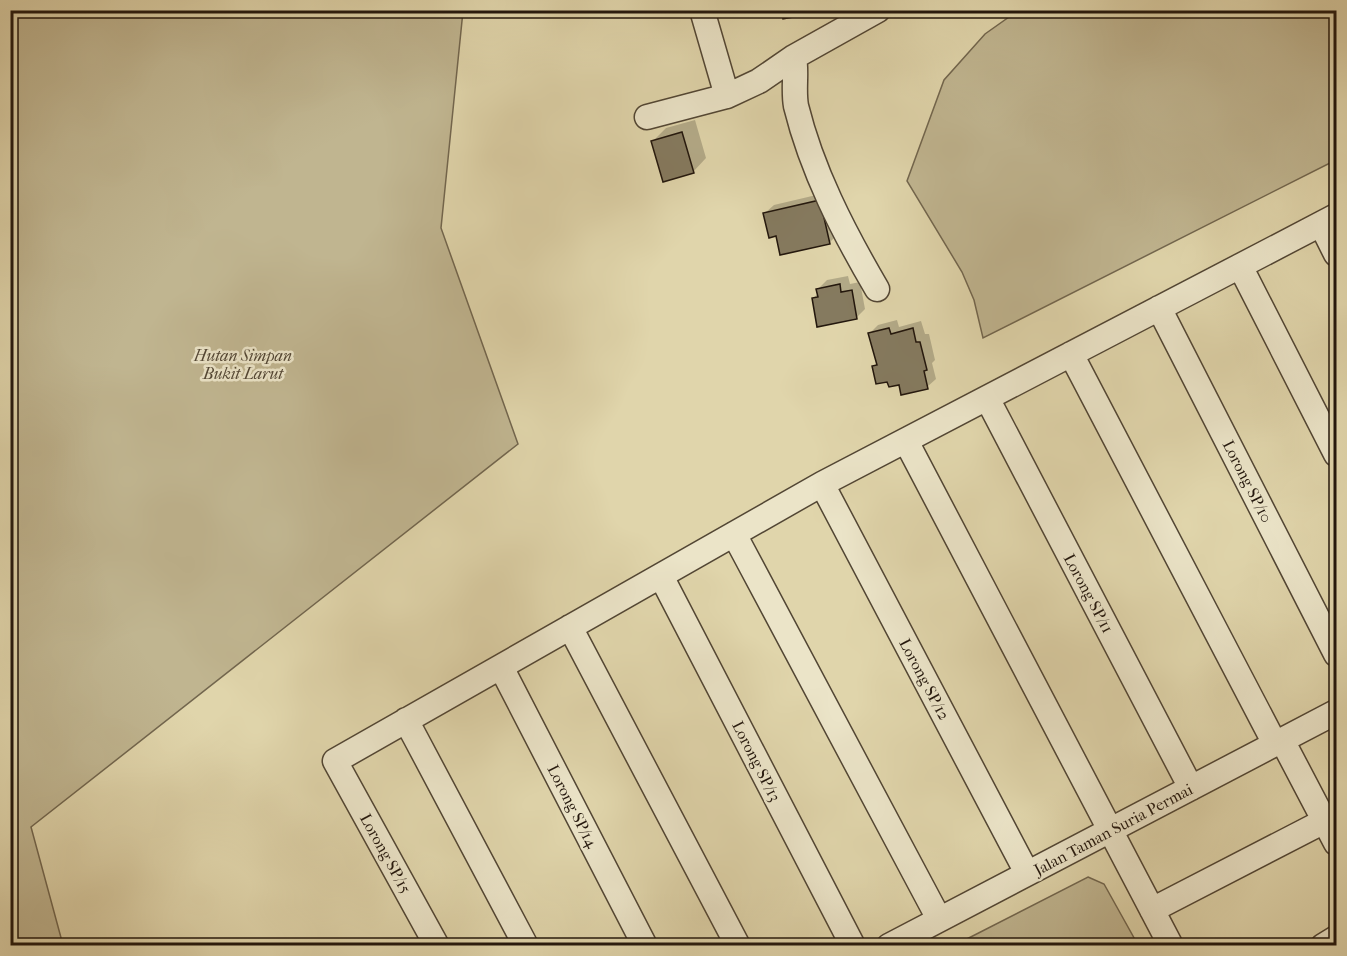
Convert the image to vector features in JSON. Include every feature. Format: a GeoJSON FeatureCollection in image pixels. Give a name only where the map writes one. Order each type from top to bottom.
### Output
{"type":"FeatureCollection","features":[{"type":"Feature","properties":{"kind":"street"},"geometry":{"type":"LineString","coordinates":[[702,10],[727,96]]}},
{"type":"Feature","properties":{"kind":"street"},"geometry":{"type":"LineString","coordinates":[[647,117],[727,96],[759,81],[794,57],[878,10]]}},
{"type":"Feature","properties":{"kind":"street"},"geometry":{"type":"LineString","coordinates":[[794,57],[796,106],[819,177],[852,246],[877,289]]}},
{"type":"Feature","properties":{"kind":"street"},"geometry":{"type":"LineString","coordinates":[[526,945],[406,720],[822,484],[1329,220],[1336,254]]}},
{"type":"Feature","properties":{"kind":"street"},"geometry":{"type":"LineString","coordinates":[[1240,266],[1336,453]]}},
{"type":"Feature","properties":{"kind":"street","name":"Lorong SP/10"},"geometry":{"type":"LineString","coordinates":[[1160,308],[1336,654]]}},
{"type":"Feature","properties":{"kind":"street"},"geometry":{"type":"LineString","coordinates":[[1071,354],[1278,742],[1330,818],[1336,843]]}},
{"type":"Feature","properties":{"kind":"street","name":"Lorong SP/11"},"geometry":{"type":"LineString","coordinates":[[987,398],[1191,788]]}},
{"type":"Feature","properties":{"kind":"street"},"geometry":{"type":"LineString","coordinates":[[906,441],[1170,945]]}},
{"type":"Feature","properties":{"kind":"street","name":"Lorong SP/12"},"geometry":{"type":"LineString","coordinates":[[822,484],[1028,873]]}},
{"type":"Feature","properties":{"kind":"street"},"geometry":{"type":"LineString","coordinates":[[734,534],[939,919]]}},
{"type":"Feature","properties":{"kind":"street","name":"Lorong SP/13"},"geometry":{"type":"LineString","coordinates":[[661,576],[853,945]]}},
{"type":"Feature","properties":{"kind":"street"},"geometry":{"type":"LineString","coordinates":[[570,627],[738,945]]}},
{"type":"Feature","properties":{"kind":"street","name":"Lorong SP/14"},"geometry":{"type":"LineString","coordinates":[[501,667],[645,945]]}},
{"type":"Feature","properties":{"kind":"street","name":"Jalan Taman Suria Permai"},"geometry":{"type":"LineString","coordinates":[[889,945],[1336,712]]}},
{"type":"Feature","properties":{"kind":"street","name":"Lorong SP/15"},"geometry":{"type":"LineString","coordinates":[[406,720],[334,761],[436,945]]}},
{"type":"Feature","properties":{"kind":"street"},"geometry":{"type":"LineString","coordinates":[[1152,910],[1330,818]]}},
{"type":"Feature","properties":{"kind":"street"},"geometry":{"type":"LineString","coordinates":[[1323,945],[1336,938]]}},
{"type":"Feature","properties":{"kind":"path"},"geometry":{"type":"LineString","coordinates":[[10,935],[16,945]]}},
{"type":"Feature","properties":{"kind":"green space"},"geometry":{"type":"Polygon","coordinates":[[[1019,10],[1336,11],[1336,160],[983,338],[974,300],[962,272],[907,181],[944,80],[985,34],[1019,10]]]}},
{"type":"Feature","properties":{"kind":"green space","name":"Hutan Simpan Bukit Larut"},"geometry":{"type":"Polygon","coordinates":[[[10,11],[463,11],[441,228],[518,444],[31,827],[63,945],[11,945],[10,11]]]}},
{"type":"Feature","properties":{"kind":"green space"},"geometry":{"type":"Polygon","coordinates":[[[1088,877],[1104,884],[1138,945],[955,945],[1088,877]]]}},
{"type":"Feature","properties":{"kind":"building"},"geometry":{"type":"Polygon","coordinates":[[[781,10],[804,10],[805,15],[783,19],[781,10]]]}},
{"type":"Feature","properties":{"kind":"building"},"geometry":{"type":"Polygon","coordinates":[[[682,132],[694,173],[663,182],[651,141],[682,132]]]}},
{"type":"Feature","properties":{"kind":"building"},"geometry":{"type":"Polygon","coordinates":[[[820,200],[830,244],[780,255],[776,236],[769,238],[763,213],[820,200]]]}},
{"type":"Feature","properties":{"kind":"building"},"geometry":{"type":"Polygon","coordinates":[[[840,284],[841,292],[852,290],[857,319],[817,327],[812,298],[818,297],[816,289],[840,284]]]}},
{"type":"Feature","properties":{"kind":"building"},"geometry":{"type":"Polygon","coordinates":[[[889,328],[891,334],[913,328],[916,342],[920,342],[927,370],[924,371],[928,389],[901,395],[899,385],[889,387],[887,382],[876,384],[872,366],[877,365],[868,333],[889,328]]]}}]}
